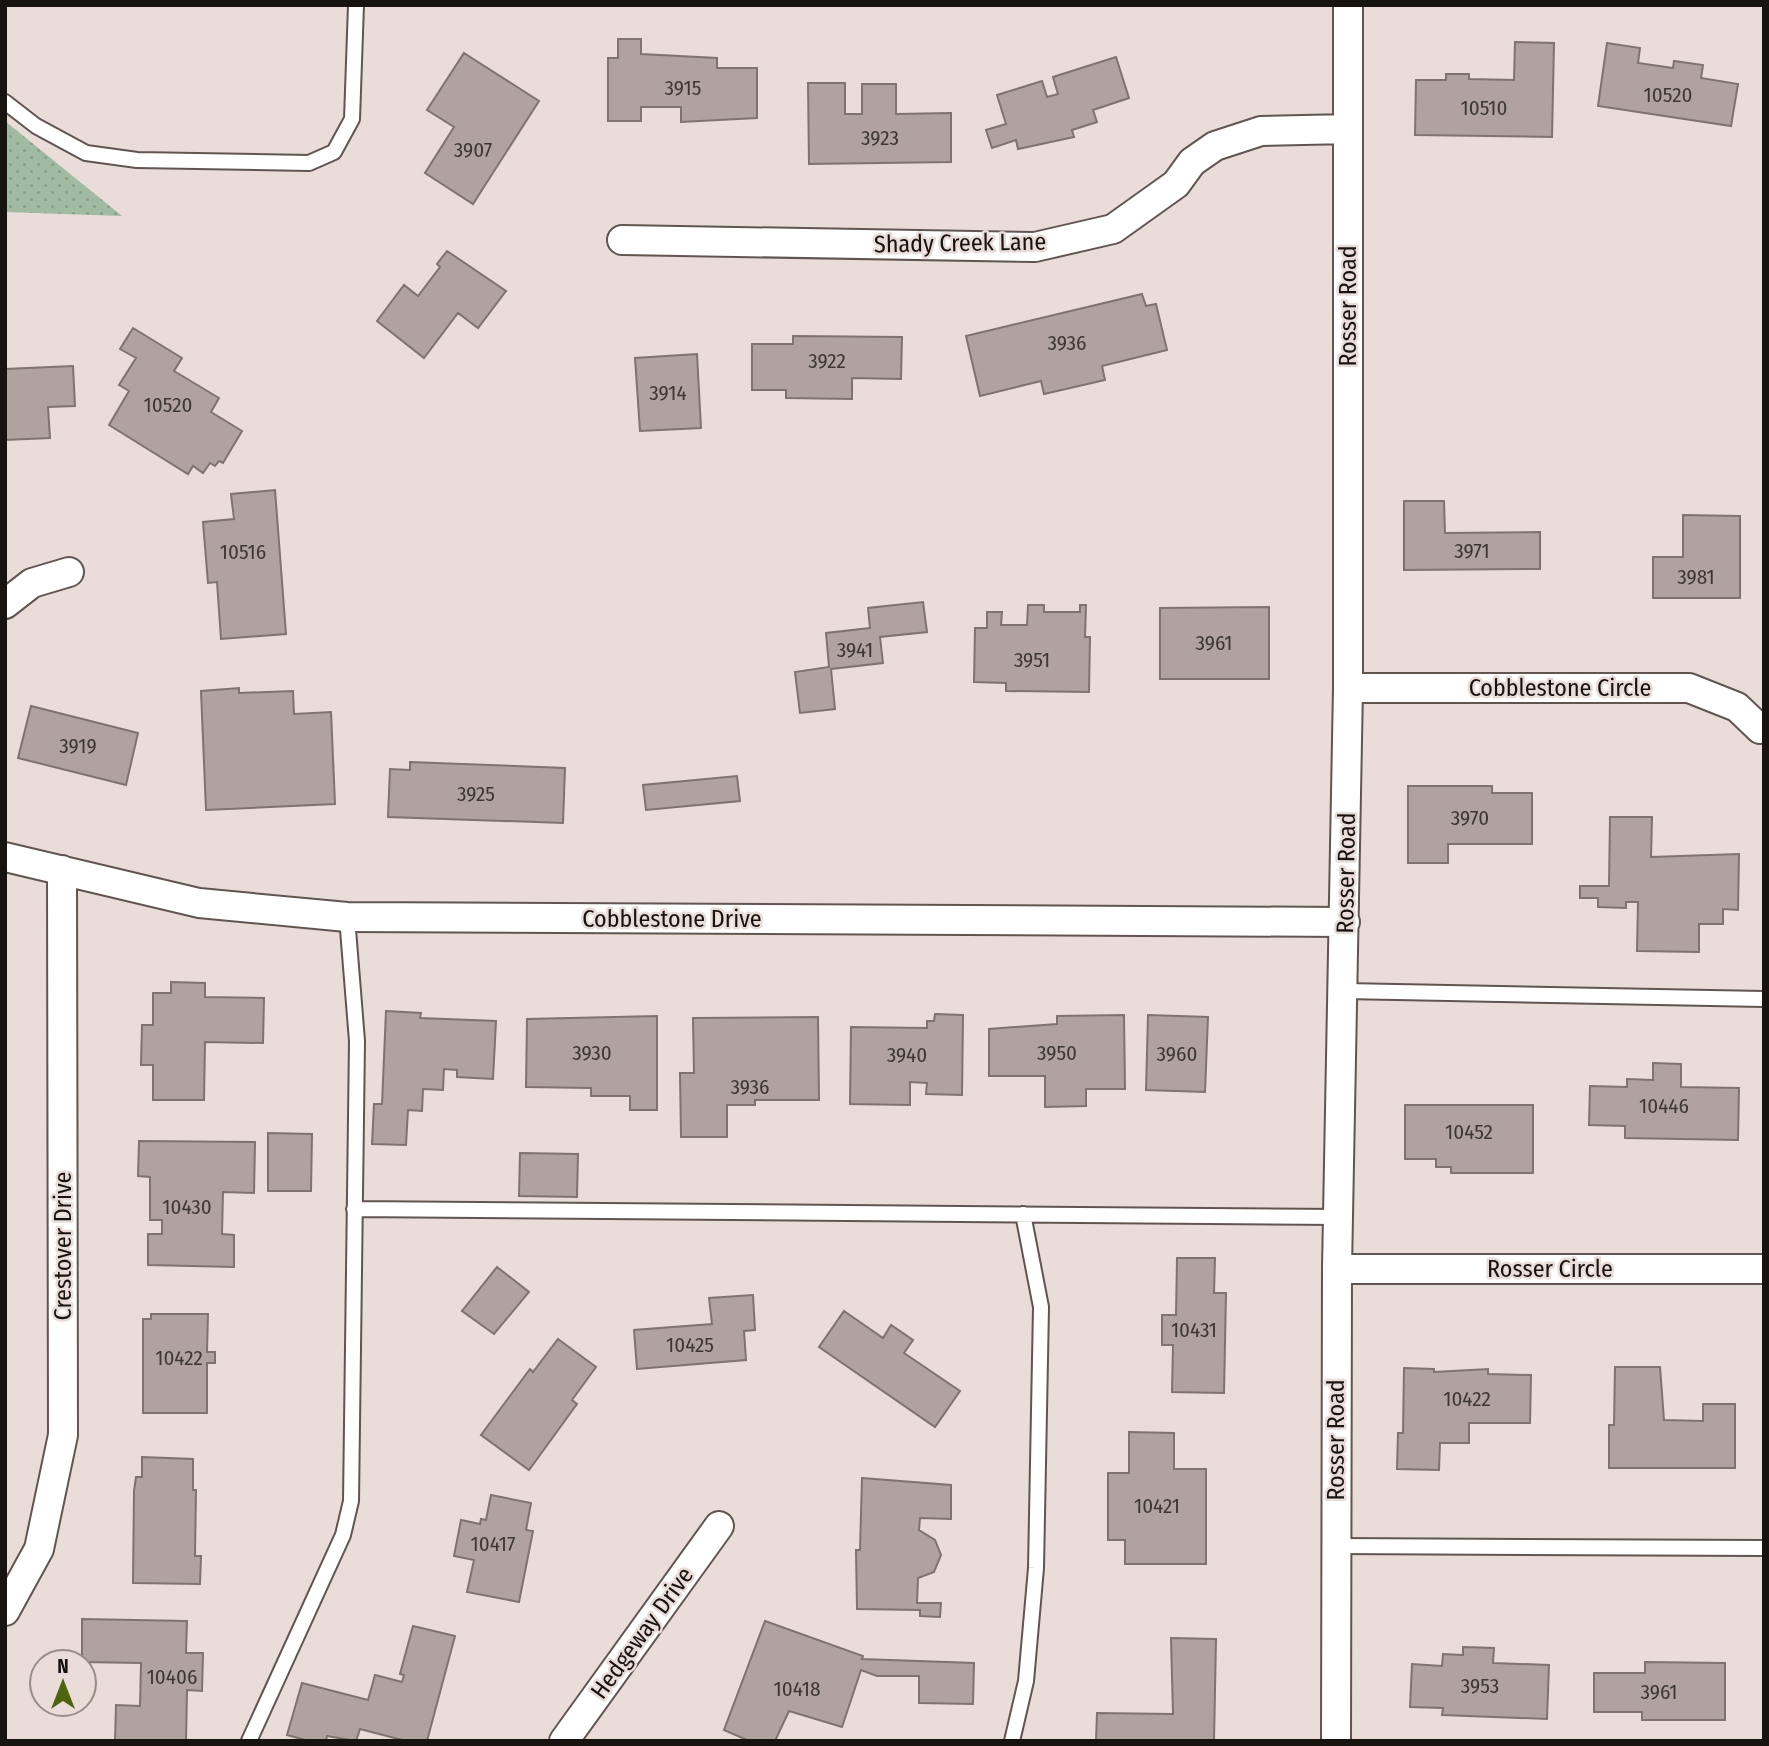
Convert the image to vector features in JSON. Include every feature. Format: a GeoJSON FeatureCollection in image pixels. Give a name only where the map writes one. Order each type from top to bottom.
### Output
{"type":"FeatureCollection","features":[{"type":"Feature","properties":{"kind":"street","name":"Rosser Road"},"geometry":{"type":"LineString","coordinates":[[1336,1741],[1337,1269],[1348,688],[1348,5]]}},
{"type":"Feature","properties":{"kind":"street","name":"Shady Creek Lane"},"geometry":{"type":"LineString","coordinates":[[622,240],[1035,247],[1113,229],[1175,184],[1192,162],[1215,146],[1261,131],[1348,129]]}},
{"type":"Feature","properties":{"kind":"street"},"geometry":{"type":"LineString","coordinates":[[5,604],[32,583],[69,572]]}},
{"type":"Feature","properties":{"kind":"street","name":"Cobblestone Circle"},"geometry":{"type":"LineString","coordinates":[[1348,688],[1689,688],[1737,707],[1760,729]]}},
{"type":"Feature","properties":{"kind":"street","name":"Cobblestone Drive"},"geometry":{"type":"LineString","coordinates":[[5,857],[199,903],[347,917],[1345,922]]}},
{"type":"Feature","properties":{"kind":"street","name":"Crestover Drive"},"geometry":{"type":"LineString","coordinates":[[5,1611],[39,1549],[64,1435],[62,870]]}},
{"type":"Feature","properties":{"kind":"street","name":"Rosser Circle"},"geometry":{"type":"LineString","coordinates":[[1337,1269],[1762,1269]]}},
{"type":"Feature","properties":{"kind":"street","name":"Hedgeway Drive"},"geometry":{"type":"LineString","coordinates":[[564,1741],[719,1525]]}},
{"type":"Feature","properties":{"kind":"lane"},"geometry":{"type":"LineString","coordinates":[[5,102],[36,126],[86,153],[136,160],[309,163],[334,152],[352,118],[356,5]]}},
{"type":"Feature","properties":{"kind":"lane"},"geometry":{"type":"LineString","coordinates":[[249,1741],[344,1535],[351,1501],[357,1041],[347,917]]}},
{"type":"Feature","properties":{"kind":"lane"},"geometry":{"type":"LineString","coordinates":[[1344,991],[1764,999]]}},
{"type":"Feature","properties":{"kind":"lane"},"geometry":{"type":"LineString","coordinates":[[354,1209],[1339,1217]]}},
{"type":"Feature","properties":{"kind":"lane"},"geometry":{"type":"LineString","coordinates":[[1012,1741],[1026,1681],[1037,1568],[1041,1307],[1023,1214]]}},
{"type":"Feature","properties":{"kind":"lane"},"geometry":{"type":"LineString","coordinates":[[1336,1546],[1764,1548]]}},
{"type":"Feature","properties":{"kind":"green space"},"geometry":{"type":"Polygon","coordinates":[[[5,121],[122,216],[5,212],[5,121]]]}},
{"type":"Feature","properties":{"kind":"building"},"geometry":{"type":"Polygon","coordinates":[[[618,39],[641,39],[641,54],[717,58],[717,68],[757,68],[757,118],[681,122],[681,107],[641,107],[641,121],[608,121],[608,58],[618,58],[618,39]]]}},
{"type":"Feature","properties":{"kind":"building"},"geometry":{"type":"Polygon","coordinates":[[[1515,42],[1554,43],[1552,137],[1415,135],[1416,80],[1446,80],[1446,74],[1469,74],[1469,79],[1514,80],[1515,42]]]}},
{"type":"Feature","properties":{"kind":"building"},"geometry":{"type":"Polygon","coordinates":[[[1607,43],[1640,48],[1638,63],[1673,68],[1674,61],[1703,65],[1701,78],[1738,84],[1731,126],[1598,106],[1607,43]]]}},
{"type":"Feature","properties":{"kind":"building"},"geometry":{"type":"Polygon","coordinates":[[[464,53],[539,101],[473,204],[425,173],[454,127],[427,110],[464,53]]]}},
{"type":"Feature","properties":{"kind":"building"},"geometry":{"type":"Polygon","coordinates":[[[1116,57],[1129,98],[1093,110],[1097,122],[1072,130],[1074,137],[1018,149],[1016,140],[992,148],[986,130],[1006,124],[997,95],[1042,81],[1047,97],[1058,94],[1053,77],[1116,57]]]}},
{"type":"Feature","properties":{"kind":"building"},"geometry":{"type":"Polygon","coordinates":[[[808,83],[845,83],[845,114],[862,114],[862,84],[896,84],[896,114],[951,113],[951,162],[809,164],[808,83]]]}},
{"type":"Feature","properties":{"kind":"building"},"geometry":{"type":"Polygon","coordinates":[[[447,251],[506,291],[478,328],[458,313],[424,358],[377,321],[404,285],[418,296],[440,267],[437,264],[447,251]]]}},
{"type":"Feature","properties":{"kind":"building"},"geometry":{"type":"Polygon","coordinates":[[[1142,294],[1146,306],[1156,304],[1167,350],[1102,366],[1105,380],[1044,394],[1041,381],[980,396],[966,336],[1142,294]]]}},
{"type":"Feature","properties":{"kind":"building"},"geometry":{"type":"Polygon","coordinates":[[[133,328],[182,358],[174,371],[219,398],[211,412],[242,431],[223,463],[219,461],[215,466],[210,463],[203,473],[193,466],[188,474],[109,425],[129,391],[119,385],[136,358],[120,349],[133,328]]]}},
{"type":"Feature","properties":{"kind":"building"},"geometry":{"type":"Polygon","coordinates":[[[793,336],[902,337],[901,379],[852,378],[852,399],[786,398],[786,390],[752,390],[752,344],[793,344],[793,336]]]}},
{"type":"Feature","properties":{"kind":"building"},"geometry":{"type":"Polygon","coordinates":[[[697,354],[701,428],[640,431],[635,358],[697,354]]]}},
{"type":"Feature","properties":{"kind":"building"},"geometry":{"type":"Polygon","coordinates":[[[73,366],[75,406],[48,407],[50,438],[5,440],[5,369],[73,366]]]}},
{"type":"Feature","properties":{"kind":"building"},"geometry":{"type":"Polygon","coordinates":[[[275,490],[286,634],[221,639],[217,582],[208,583],[203,522],[234,519],[231,494],[275,490]]]}},
{"type":"Feature","properties":{"kind":"building"},"geometry":{"type":"Polygon","coordinates":[[[1404,501],[1444,501],[1445,533],[1540,532],[1540,569],[1404,570],[1404,501]]]}},
{"type":"Feature","properties":{"kind":"building"},"geometry":{"type":"Polygon","coordinates":[[[1683,515],[1740,516],[1740,598],[1653,598],[1653,557],[1683,557],[1683,515]]]}},
{"type":"Feature","properties":{"kind":"building"},"geometry":{"type":"Polygon","coordinates":[[[923,602],[927,632],[880,637],[883,663],[831,669],[835,709],[800,713],[795,672],[829,667],[826,633],[870,628],[868,608],[923,602]]]}},
{"type":"Feature","properties":{"kind":"building"},"geometry":{"type":"Polygon","coordinates":[[[1028,605],[1044,605],[1044,612],[1080,612],[1080,605],[1086,605],[1085,637],[1090,637],[1089,692],[1006,691],[1006,683],[974,682],[975,628],[987,628],[987,612],[1002,612],[1001,625],[1027,625],[1028,605]]]}},
{"type":"Feature","properties":{"kind":"building"},"geometry":{"type":"Polygon","coordinates":[[[1269,607],[1269,679],[1160,679],[1160,608],[1269,607]]]}},
{"type":"Feature","properties":{"kind":"building"},"geometry":{"type":"Polygon","coordinates":[[[239,688],[239,693],[293,691],[294,714],[331,712],[335,804],[206,810],[201,691],[239,688]]]}},
{"type":"Feature","properties":{"kind":"building"},"geometry":{"type":"Polygon","coordinates":[[[31,706],[138,733],[126,785],[18,758],[31,706]]]}},
{"type":"Feature","properties":{"kind":"building"},"geometry":{"type":"Polygon","coordinates":[[[410,762],[565,768],[563,823],[388,817],[390,769],[410,770],[410,762]]]}},
{"type":"Feature","properties":{"kind":"building"},"geometry":{"type":"Polygon","coordinates":[[[737,776],[740,801],[646,810],[643,785],[737,776]]]}},
{"type":"Feature","properties":{"kind":"building"},"geometry":{"type":"Polygon","coordinates":[[[1408,786],[1492,786],[1492,793],[1532,793],[1532,844],[1448,844],[1448,863],[1408,863],[1408,786]]]}},
{"type":"Feature","properties":{"kind":"building"},"geometry":{"type":"Polygon","coordinates":[[[1610,817],[1652,817],[1651,857],[1739,854],[1738,910],[1723,909],[1723,924],[1699,924],[1699,952],[1637,951],[1638,902],[1626,902],[1626,908],[1598,907],[1598,898],[1580,898],[1580,886],[1609,886],[1610,817]]]}},
{"type":"Feature","properties":{"kind":"building"},"geometry":{"type":"Polygon","coordinates":[[[171,982],[205,983],[205,997],[264,998],[263,1043],[205,1042],[204,1100],[153,1100],[153,1065],[141,1065],[142,1025],[153,1025],[153,993],[171,993],[171,982]]]}},
{"type":"Feature","properties":{"kind":"building"},"geometry":{"type":"Polygon","coordinates":[[[386,1011],[421,1013],[420,1018],[496,1021],[493,1079],[457,1077],[457,1070],[444,1069],[443,1090],[423,1089],[422,1111],[408,1110],[406,1145],[372,1144],[374,1104],[382,1104],[386,1011]]]}},
{"type":"Feature","properties":{"kind":"building"},"geometry":{"type":"Polygon","coordinates":[[[935,1014],[963,1015],[962,1095],[926,1094],[927,1083],[910,1082],[910,1105],[850,1104],[851,1027],[927,1028],[927,1021],[934,1021],[935,1014]]]}},
{"type":"Feature","properties":{"kind":"building"},"geometry":{"type":"Polygon","coordinates":[[[1124,1015],[1125,1089],[1086,1089],[1086,1106],[1045,1107],[1045,1076],[989,1076],[989,1029],[1057,1024],[1057,1016],[1124,1015]]]}},
{"type":"Feature","properties":{"kind":"building"},"geometry":{"type":"Polygon","coordinates":[[[1148,1015],[1208,1017],[1205,1092],[1146,1090],[1148,1015]]]}},
{"type":"Feature","properties":{"kind":"building"},"geometry":{"type":"Polygon","coordinates":[[[657,1016],[657,1110],[630,1110],[630,1096],[591,1096],[591,1088],[526,1087],[527,1019],[657,1016]]]}},
{"type":"Feature","properties":{"kind":"building"},"geometry":{"type":"Polygon","coordinates":[[[818,1017],[819,1100],[755,1100],[755,1105],[727,1105],[727,1137],[681,1137],[680,1073],[694,1073],[693,1018],[818,1017]]]}},
{"type":"Feature","properties":{"kind":"building"},"geometry":{"type":"Polygon","coordinates":[[[1653,1063],[1681,1064],[1681,1087],[1739,1088],[1738,1140],[1625,1138],[1625,1126],[1589,1125],[1590,1086],[1627,1087],[1627,1079],[1653,1080],[1653,1063]]]}},
{"type":"Feature","properties":{"kind":"building"},"geometry":{"type":"Polygon","coordinates":[[[1405,1105],[1533,1105],[1533,1173],[1451,1173],[1451,1167],[1436,1167],[1436,1159],[1405,1159],[1405,1105]]]}},
{"type":"Feature","properties":{"kind":"building"},"geometry":{"type":"Polygon","coordinates":[[[268,1133],[312,1134],[311,1191],[268,1191],[268,1133]]]}},
{"type":"Feature","properties":{"kind":"building"},"geometry":{"type":"Polygon","coordinates":[[[139,1141],[255,1142],[254,1193],[223,1192],[222,1234],[234,1235],[234,1267],[148,1265],[148,1234],[162,1234],[162,1220],[150,1220],[150,1177],[138,1176],[139,1141]]]}},
{"type":"Feature","properties":{"kind":"building"},"geometry":{"type":"Polygon","coordinates":[[[520,1153],[578,1154],[577,1197],[519,1196],[520,1153]]]}},
{"type":"Feature","properties":{"kind":"building"},"geometry":{"type":"Polygon","coordinates":[[[1177,1258],[1215,1258],[1214,1293],[1226,1293],[1224,1393],[1172,1392],[1173,1345],[1162,1345],[1162,1315],[1176,1315],[1177,1258]]]}},
{"type":"Feature","properties":{"kind":"building"},"geometry":{"type":"Polygon","coordinates":[[[497,1267],[529,1292],[494,1334],[462,1311],[497,1267]]]}},
{"type":"Feature","properties":{"kind":"building"},"geometry":{"type":"Polygon","coordinates":[[[753,1295],[755,1330],[744,1331],[746,1360],[637,1369],[634,1330],[712,1324],[709,1298],[753,1295]]]}},
{"type":"Feature","properties":{"kind":"building"},"geometry":{"type":"Polygon","coordinates":[[[844,1311],[883,1338],[891,1325],[913,1340],[904,1353],[960,1391],[935,1427],[819,1347],[844,1311]]]}},
{"type":"Feature","properties":{"kind":"building"},"geometry":{"type":"Polygon","coordinates":[[[151,1314],[208,1314],[207,1352],[215,1352],[215,1363],[207,1363],[207,1413],[143,1413],[143,1319],[151,1319],[151,1314]]]}},
{"type":"Feature","properties":{"kind":"building"},"geometry":{"type":"Polygon","coordinates":[[[558,1339],[596,1367],[572,1400],[577,1404],[529,1470],[481,1435],[530,1369],[533,1372],[558,1339]]]}},
{"type":"Feature","properties":{"kind":"building"},"geometry":{"type":"Polygon","coordinates":[[[1615,1367],[1660,1367],[1664,1420],[1703,1421],[1703,1404],[1735,1404],[1735,1468],[1609,1468],[1609,1425],[1614,1425],[1615,1367]]]}},
{"type":"Feature","properties":{"kind":"building"},"geometry":{"type":"Polygon","coordinates":[[[1404,1368],[1434,1369],[1434,1372],[1488,1369],[1488,1374],[1531,1375],[1530,1423],[1469,1423],[1469,1443],[1440,1443],[1439,1470],[1397,1469],[1398,1433],[1403,1433],[1404,1368]]]}},
{"type":"Feature","properties":{"kind":"building"},"geometry":{"type":"Polygon","coordinates":[[[1129,1432],[1174,1433],[1174,1469],[1206,1469],[1206,1564],[1125,1564],[1125,1540],[1108,1540],[1108,1473],[1129,1473],[1129,1432]]]}},
{"type":"Feature","properties":{"kind":"building"},"geometry":{"type":"Polygon","coordinates":[[[142,1457],[193,1459],[193,1490],[196,1490],[195,1556],[201,1556],[200,1584],[133,1583],[134,1491],[136,1477],[142,1477],[142,1457]]]}},
{"type":"Feature","properties":{"kind":"building"},"geometry":{"type":"Polygon","coordinates":[[[862,1478],[951,1485],[951,1519],[920,1518],[919,1530],[935,1540],[941,1555],[934,1572],[918,1578],[917,1603],[941,1603],[940,1617],[920,1616],[920,1610],[857,1609],[856,1550],[860,1550],[862,1478]]]}},
{"type":"Feature","properties":{"kind":"building"},"geometry":{"type":"Polygon","coordinates":[[[491,1495],[531,1503],[526,1530],[533,1531],[519,1602],[467,1592],[474,1560],[454,1556],[461,1520],[480,1524],[481,1519],[486,1520],[491,1495]]]}},
{"type":"Feature","properties":{"kind":"building"},"geometry":{"type":"Polygon","coordinates":[[[82,1619],[187,1621],[186,1653],[203,1653],[202,1691],[187,1690],[186,1741],[115,1741],[116,1705],[140,1706],[141,1663],[98,1662],[98,1648],[82,1648],[82,1619]]]}},
{"type":"Feature","properties":{"kind":"building"},"geometry":{"type":"Polygon","coordinates":[[[765,1621],[863,1656],[862,1659],[974,1663],[973,1704],[919,1703],[919,1676],[877,1676],[861,1670],[842,1727],[789,1711],[775,1741],[749,1741],[724,1730],[765,1621]]]}},
{"type":"Feature","properties":{"kind":"building"},"geometry":{"type":"Polygon","coordinates":[[[413,1626],[455,1636],[427,1741],[406,1741],[360,1729],[356,1741],[327,1736],[326,1741],[309,1741],[287,1735],[302,1683],[368,1700],[375,1675],[402,1682],[404,1675],[400,1674],[413,1626]]]}},
{"type":"Feature","properties":{"kind":"building"},"geometry":{"type":"Polygon","coordinates":[[[1171,1638],[1216,1639],[1214,1741],[1096,1741],[1097,1713],[1173,1714],[1171,1638]]]}},
{"type":"Feature","properties":{"kind":"building"},"geometry":{"type":"Polygon","coordinates":[[[1463,1647],[1494,1648],[1493,1663],[1549,1665],[1547,1719],[1442,1715],[1443,1708],[1410,1707],[1412,1664],[1442,1666],[1443,1654],[1463,1655],[1463,1647]]]}},
{"type":"Feature","properties":{"kind":"building"},"geometry":{"type":"Polygon","coordinates":[[[1645,1662],[1725,1663],[1725,1720],[1642,1720],[1642,1712],[1594,1712],[1594,1673],[1645,1673],[1645,1662]]]}}]}
